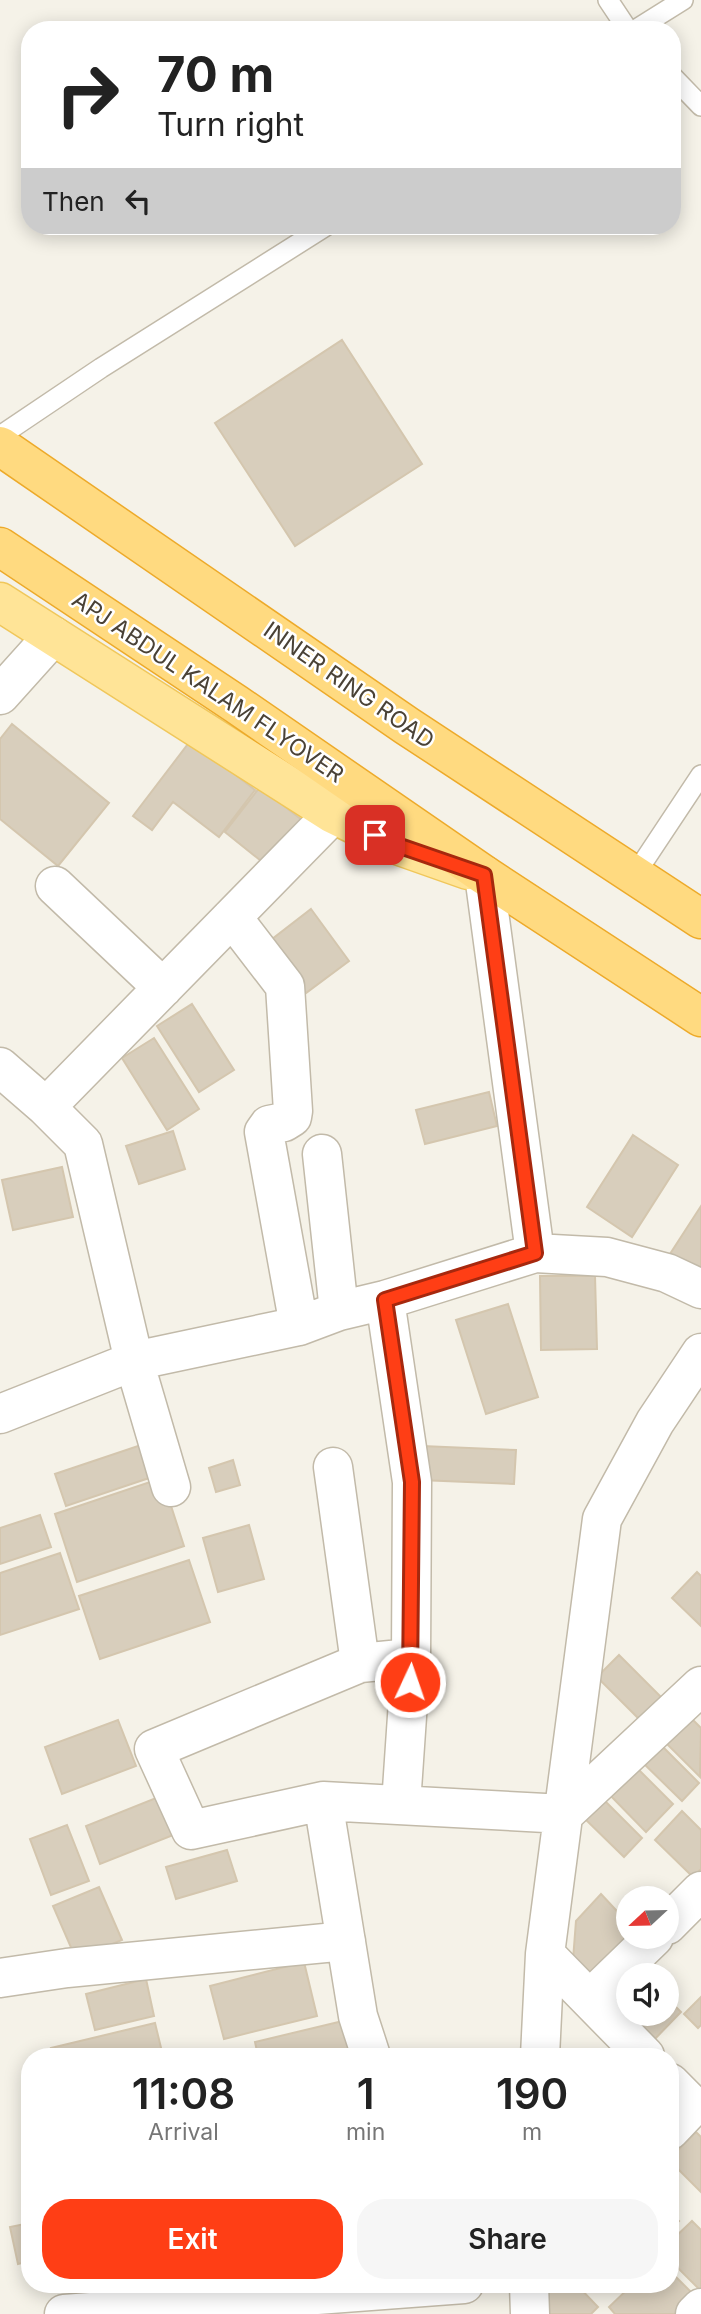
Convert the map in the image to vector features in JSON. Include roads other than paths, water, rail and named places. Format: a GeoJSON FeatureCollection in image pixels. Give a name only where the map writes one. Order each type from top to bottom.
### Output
{"type":"FeatureCollection","features":[{"type":"Feature","properties":{"kind":"highway","name":"INNER RING ROAD"},"geometry":{"type":"LineString","coordinates":[[0,446],[407,726],[701,919]]}},
{"type":"Feature","properties":{"kind":"highway","name":"APJ ABDUL KALAM FLYOVER"},"geometry":{"type":"LineString","coordinates":[[0,547],[484,875]]}},
{"type":"Feature","properties":{"kind":"highway"},"geometry":{"type":"LineString","coordinates":[[484,875],[701,1017]]}},
{"type":"Feature","properties":{"kind":"main road"},"geometry":{"type":"LineString","coordinates":[[0,603],[333,814],[397,845],[484,875]]}},
{"type":"Feature","properties":{"kind":"street"},"geometry":{"type":"LineString","coordinates":[[0,695],[53,636]]}},
{"type":"Feature","properties":{"kind":"street"},"geometry":{"type":"LineString","coordinates":[[46,1107],[333,814]]}},
{"type":"Feature","properties":{"kind":"street"},"geometry":{"type":"LineString","coordinates":[[484,875],[535,1253]]}},
{"type":"Feature","properties":{"kind":"street"},"geometry":{"type":"LineString","coordinates":[[55,886],[163,988]]}},
{"type":"Feature","properties":{"kind":"street"},"geometry":{"type":"LineString","coordinates":[[232,917],[285,985],[293,1111],[292,1117],[269,1125],[264,1132],[299,1325]]}},
{"type":"Feature","properties":{"kind":"street"},"geometry":{"type":"LineString","coordinates":[[0,1067],[83,1144],[134,1361],[172,1487]]}},
{"type":"Feature","properties":{"kind":"street"},"geometry":{"type":"LineString","coordinates":[[322,1154],[339,1311]]}},
{"type":"Feature","properties":{"kind":"street"},"geometry":{"type":"LineString","coordinates":[[0,1414],[134,1361],[299,1325],[535,1253],[607,1257],[667,1273],[701,1289]]}},
{"type":"Feature","properties":{"kind":"street"},"geometry":{"type":"LineString","coordinates":[[385,1300],[412,1482],[411,1658],[401,1804]]}},
{"type":"Feature","properties":{"kind":"street"},"geometry":{"type":"LineString","coordinates":[[540,2048],[545,1954],[602,1520],[655,1422],[701,1353]]}},
{"type":"Feature","properties":{"kind":"street"},"geometry":{"type":"LineString","coordinates":[[333,1467],[360,1663]]}},
{"type":"Feature","properties":{"kind":"street"},"geometry":{"type":"LineString","coordinates":[[411,1658],[360,1663],[154,1749],[191,1830],[323,1801],[564,1814],[701,1686]]}},
{"type":"Feature","properties":{"kind":"street"},"geometry":{"type":"LineString","coordinates":[[323,1801],[358,2016],[368,2048]]}},
{"type":"Feature","properties":{"kind":"street"},"geometry":{"type":"LineString","coordinates":[[679,1912],[701,1891]]}},
{"type":"Feature","properties":{"kind":"street"},"geometry":{"type":"LineString","coordinates":[[0,1978],[67,1968],[346,1941]]}},
{"type":"Feature","properties":{"kind":"street"},"geometry":{"type":"LineString","coordinates":[[590,1999],[641,1950]]}},
{"type":"Feature","properties":{"kind":"street"},"geometry":{"type":"LineString","coordinates":[[545,1954],[637,2048]]}},
{"type":"Feature","properties":{"kind":"street"},"geometry":{"type":"LineString","coordinates":[[64,2314],[332,2293]]}},
{"type":"Feature","properties":{"kind":"street"},"geometry":{"type":"LineString","coordinates":[[530,2293],[530,2314]]}},
{"type":"Feature","properties":{"kind":"street"},"geometry":{"type":"LineString","coordinates":[[695,2314],[701,2308]]}},
{"type":"Feature","properties":{"kind":"lane"},"geometry":{"type":"LineString","coordinates":[[608,0],[622,21]]}},
{"type":"Feature","properties":{"kind":"lane"},"geometry":{"type":"LineString","coordinates":[[649,21],[683,0]]}},
{"type":"Feature","properties":{"kind":"lane"},"geometry":{"type":"LineString","coordinates":[[681,85],[701,106]]}},
{"type":"Feature","properties":{"kind":"lane"},"geometry":{"type":"LineString","coordinates":[[0,436],[101,368],[312,235]]}},
{"type":"Feature","properties":{"kind":"lane"},"geometry":{"type":"LineString","coordinates":[[634,876],[701,775]]}}]}
